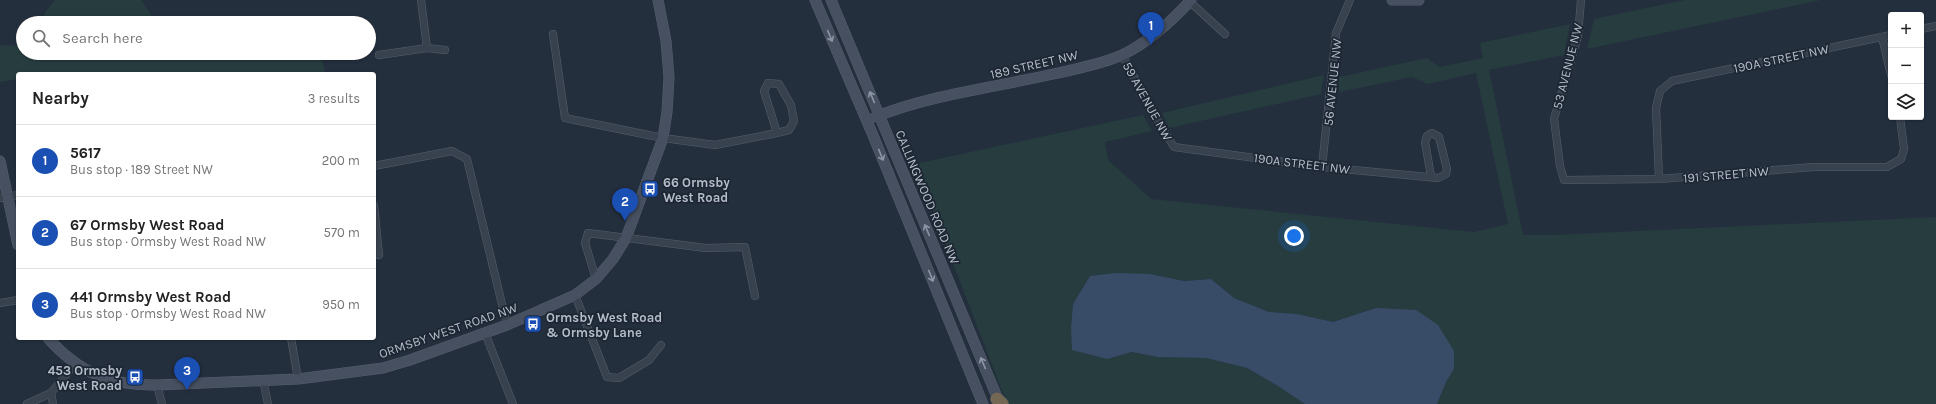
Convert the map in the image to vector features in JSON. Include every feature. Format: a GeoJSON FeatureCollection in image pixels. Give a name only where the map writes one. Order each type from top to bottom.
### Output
{"type":"FeatureCollection","features":[{"type":"Feature","properties":{"kind":"street"},"geometry":{"type":"LineString","coordinates":[[421,0],[427,48]]}},
{"type":"Feature","properties":{"kind":"street","name":"ORMSBY WEST ROAD NW"},"geometry":{"type":"LineString","coordinates":[[50,340],[75,364],[118,383],[138,386],[298,379],[383,368],[485,334],[575,295],[596,280],[613,259],[626,238],[662,138],[667,112],[669,77],[666,41],[658,0]]}},
{"type":"Feature","properties":{"kind":"street","name":"CALLINGWOOD ROAD NW"},"geometry":{"type":"LineString","coordinates":[[815,0],[983,404]]}},
{"type":"Feature","properties":{"kind":"street","name":"CALLINGWOOD ROAD NW"},"geometry":{"type":"LineString","coordinates":[[831,0],[1000,402]]}},
{"type":"Feature","properties":{"kind":"street","name":"56 AVENUE NW"},"geometry":{"type":"LineString","coordinates":[[1322,166],[1336,33],[1350,0]]}},
{"type":"Feature","properties":{"kind":"street"},"geometry":{"type":"LineString","coordinates":[[1392,0],[1420,0]]}},
{"type":"Feature","properties":{"kind":"street","name":"53 AVENUE NW"},"geometry":{"type":"LineString","coordinates":[[1564,180],[1560,166],[1554,119],[1578,36],[1581,0]]}},
{"type":"Feature","properties":{"kind":"street"},"geometry":{"type":"LineString","coordinates":[[1190,1],[1225,34]]}},
{"type":"Feature","properties":{"kind":"street","name":"189 STREET NW"},"geometry":{"type":"LineString","coordinates":[[866,120],[916,102],[1020,82],[1091,65],[1122,55],[1149,39],[1190,1]]}},
{"type":"Feature","properties":{"kind":"street"},"geometry":{"type":"LineString","coordinates":[[1924,28],[1936,26]]}},
{"type":"Feature","properties":{"kind":"street"},"geometry":{"type":"LineString","coordinates":[[553,34],[565,118],[662,138],[714,145],[777,133],[789,130],[794,121],[792,105],[779,84],[768,83],[764,91],[777,133]]}},
{"type":"Feature","properties":{"kind":"street","name":"190A STREET NW"},"geometry":{"type":"LineString","coordinates":[[1659,180],[1656,108],[1660,91],[1672,81],[1888,36]]}},
{"type":"Feature","properties":{"kind":"street"},"geometry":{"type":"LineString","coordinates":[[1882,37],[1888,62]]}},
{"type":"Feature","properties":{"kind":"street"},"geometry":{"type":"LineString","coordinates":[[380,55],[427,48],[445,50]]}},
{"type":"Feature","properties":{"kind":"street","name":"59 AVENUE NW"},"geometry":{"type":"LineString","coordinates":[[1122,55],[1155,116],[1174,147]]}},
{"type":"Feature","properties":{"kind":"street","name":"191 STREET NW"},"geometry":{"type":"LineString","coordinates":[[1564,180],[1659,180],[1814,167],[1887,167],[1900,159],[1904,149],[1900,120]]}},
{"type":"Feature","properties":{"kind":"street","name":"190A STREET NW"},"geometry":{"type":"LineString","coordinates":[[1174,147],[1322,166],[1431,176],[1438,178],[1447,172],[1439,137],[1432,134],[1427,136],[1425,142],[1431,176]]}},
{"type":"Feature","properties":{"kind":"street"},"geometry":{"type":"LineString","coordinates":[[376,166],[452,150],[467,159],[507,325]]}},
{"type":"Feature","properties":{"kind":"street"},"geometry":{"type":"LineString","coordinates":[[0,161],[16,234]]}},
{"type":"Feature","properties":{"kind":"street"},"geometry":{"type":"LineString","coordinates":[[376,226],[379,255]]}},
{"type":"Feature","properties":{"kind":"street"},"geometry":{"type":"LineString","coordinates":[[596,280],[585,243],[588,233],[706,248],[745,247],[755,296]]}},
{"type":"Feature","properties":{"kind":"street"},"geometry":{"type":"LineString","coordinates":[[575,295],[607,377],[620,378],[649,360],[661,345]]}},
{"type":"Feature","properties":{"kind":"street"},"geometry":{"type":"LineString","coordinates":[[0,304],[16,300]]}},
{"type":"Feature","properties":{"kind":"street"},"geometry":{"type":"LineString","coordinates":[[485,334],[513,404]]}},
{"type":"Feature","properties":{"kind":"street"},"geometry":{"type":"LineString","coordinates":[[291,340],[298,379]]}},
{"type":"Feature","properties":{"kind":"street"},"geometry":{"type":"LineString","coordinates":[[27,404],[51,393],[75,364]]}},
{"type":"Feature","properties":{"kind":"street"},"geometry":{"type":"LineString","coordinates":[[263,380],[268,404]]}},
{"type":"Feature","properties":{"kind":"street"},"geometry":{"type":"LineString","coordinates":[[158,385],[162,404]]}},
{"type":"Feature","properties":{"kind":"street"},"geometry":{"type":"LineString","coordinates":[[51,393],[53,404]]}},
{"type":"Feature","properties":{"kind":"green space"},"geometry":{"type":"Polygon","coordinates":[[[55,0],[141,0],[152,16],[44,16],[55,0]]]}},
{"type":"Feature","properties":{"kind":"green space"},"geometry":{"type":"Polygon","coordinates":[[[1685,0],[1821,0],[1587,49],[1594,19],[1685,0]]]}},
{"type":"Feature","properties":{"kind":"green space"},"geometry":{"type":"Polygon","coordinates":[[[1570,24],[1564,55],[1489,70],[1523,235],[1554,235],[1936,217],[1936,404],[1437,404],[1446,382],[1454,369],[1376,308],[1333,322],[1297,314],[1269,312],[1234,298],[1211,279],[1184,281],[1150,274],[1090,276],[1073,304],[1071,327],[1107,359],[1132,352],[1158,357],[1206,358],[1247,368],[1305,404],[1009,404],[1002,391],[915,164],[1143,115],[1152,131],[1105,142],[1108,160],[1151,199],[1474,232],[1508,224],[1476,73],[1428,84],[1412,77],[1339,92],[1339,77],[1427,58],[1440,67],[1483,58],[1480,43],[1570,24]]]}},
{"type":"Feature","properties":{"kind":"green space"},"geometry":{"type":"Polygon","coordinates":[[[0,45],[16,46],[16,60],[322,60],[325,72],[16,72],[16,79],[0,82],[0,45]]]}},
{"type":"Feature","properties":{"kind":"green space"},"geometry":{"type":"Polygon","coordinates":[[[1324,75],[1321,94],[1169,128],[1162,113],[1324,75]]]}},
{"type":"Feature","properties":{"kind":"water"},"geometry":{"type":"Polygon","coordinates":[[[1115,273],[1150,274],[1184,281],[1211,279],[1234,298],[1269,312],[1297,314],[1333,322],[1376,308],[1416,310],[1438,325],[1454,351],[1454,369],[1446,382],[1437,404],[1305,404],[1247,368],[1206,358],[1158,357],[1132,352],[1107,359],[1072,350],[1071,327],[1073,304],[1090,276],[1115,273]]]}},
{"type":"Feature","properties":{"kind":"place","name":"5617"},"geometry":{"type":"Point","coordinates":[1151,45]}},
{"type":"Feature","properties":{"kind":"place","name":"66 Ormsby West Road"},"geometry":{"type":"Point","coordinates":[650,189]}},
{"type":"Feature","properties":{"kind":"place","name":"67 Ormsby West Road"},"geometry":{"type":"Point","coordinates":[625,221]}},
{"type":"Feature","properties":{"kind":"place","name":"Ormsby West Road & Ormsby Lane"},"geometry":{"type":"Point","coordinates":[533,324]}},
{"type":"Feature","properties":{"kind":"place","name":"453 Ormsby West Road"},"geometry":{"type":"Point","coordinates":[135,377]}},
{"type":"Feature","properties":{"kind":"place","name":"441 Ormsby West Road"},"geometry":{"type":"Point","coordinates":[187,390]}}]}
